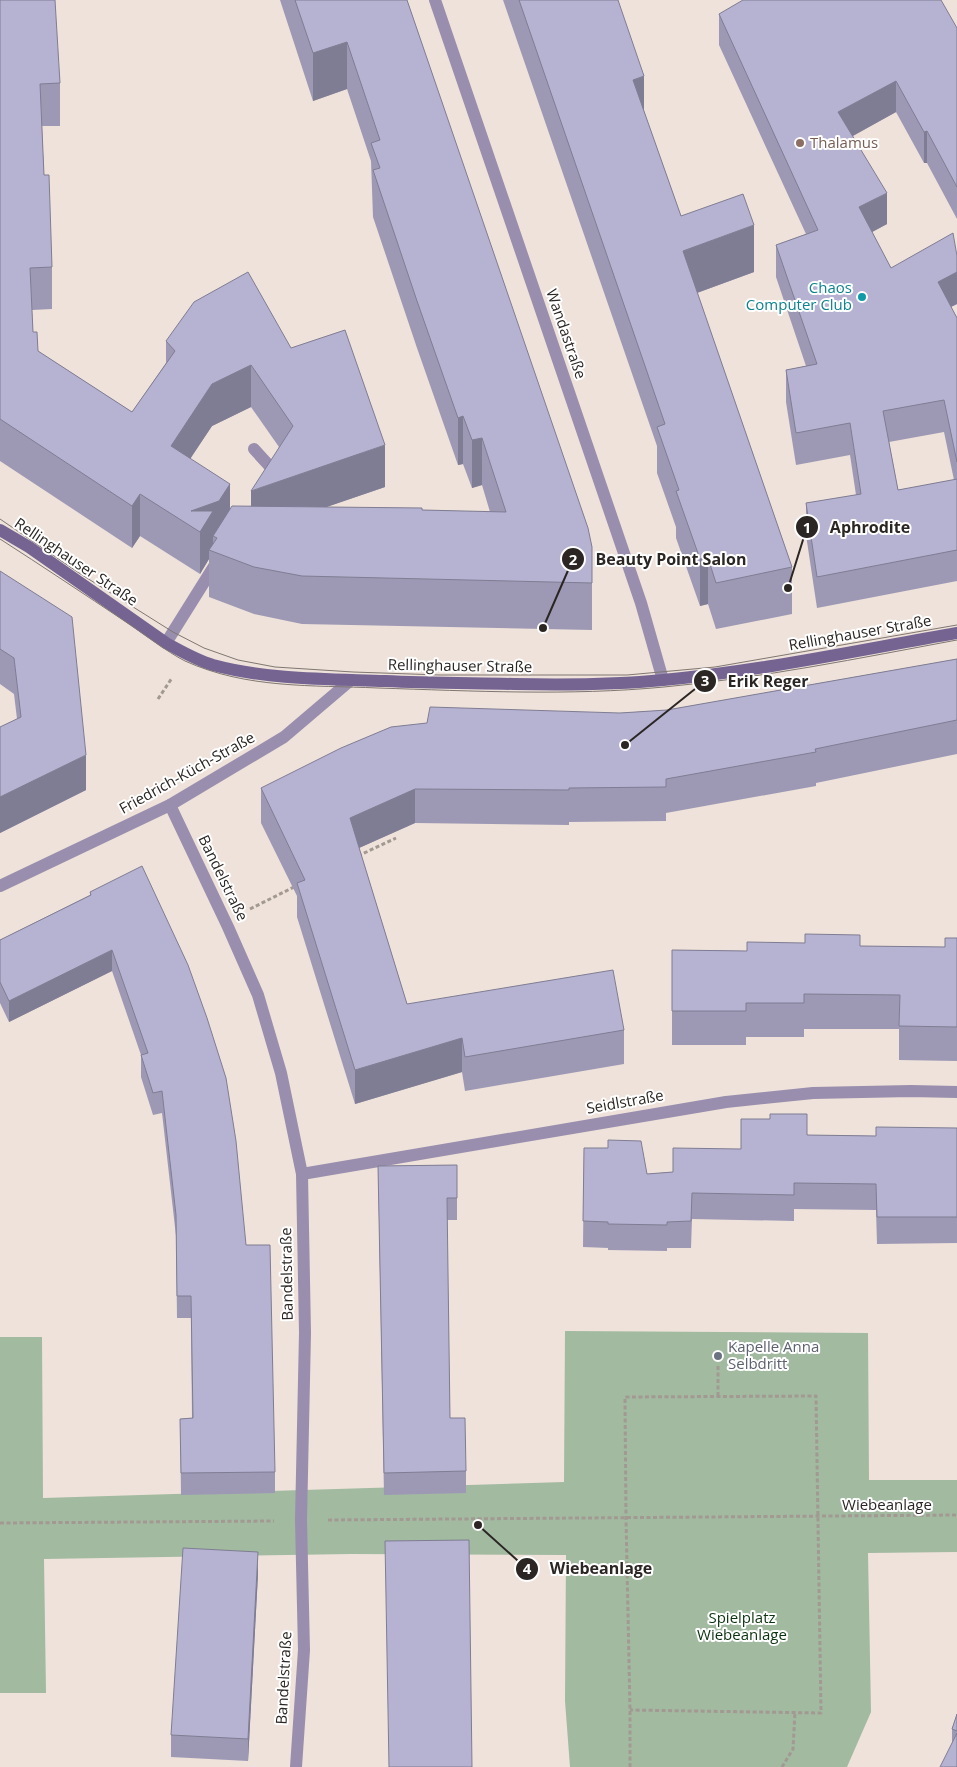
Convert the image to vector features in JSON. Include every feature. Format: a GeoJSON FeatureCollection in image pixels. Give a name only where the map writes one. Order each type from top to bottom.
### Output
{"type":"FeatureCollection","features":[{"type":"Feature","properties":{"kind":"main road","name":"Rellinghauser Straße"},"geometry":{"type":"LineString","coordinates":[[0,530],[29,547],[166,643],[199,660],[237,670],[292,677],[550,684],[629,683],[717,674],[808,660],[957,633]]}},
{"type":"Feature","properties":{"kind":"street","name":"Wandastraße"},"geometry":{"type":"LineString","coordinates":[[435,0],[641,603],[663,680]]}},
{"type":"Feature","properties":{"kind":"street"},"geometry":{"type":"LineString","coordinates":[[254,448],[274,471],[263,488]]}},
{"type":"Feature","properties":{"kind":"street"},"geometry":{"type":"LineString","coordinates":[[166,643],[226,547]]}},
{"type":"Feature","properties":{"kind":"street","name":"Friedrich-Küch-Straße"},"geometry":{"type":"LineString","coordinates":[[0,886],[170,805],[284,737],[351,680]]}},
{"type":"Feature","properties":{"kind":"street","name":"Bandelstraße"},"geometry":{"type":"LineString","coordinates":[[170,805],[258,995],[282,1073],[302,1174],[305,1333],[301,1520],[304,1650],[296,1767]]}},
{"type":"Feature","properties":{"kind":"street","name":"Seidlstraße"},"geometry":{"type":"LineString","coordinates":[[302,1174],[726,1102],[813,1093],[957,1092]]}},
{"type":"Feature","properties":{"kind":"path"},"geometry":{"type":"LineString","coordinates":[[354,859],[396,838]]}},
{"type":"Feature","properties":{"kind":"path"},"geometry":{"type":"LineString","coordinates":[[256,906],[302,884]]}},
{"type":"Feature","properties":{"kind":"path"},"geometry":{"type":"LineString","coordinates":[[718,1365],[718,1396]]}},
{"type":"Feature","properties":{"kind":"path"},"geometry":{"type":"LineString","coordinates":[[630,1710],[821,1713],[816,1396],[625,1396],[630,1767]]}},
{"type":"Feature","properties":{"kind":"path","name":"Wiebeanlage"},"geometry":{"type":"LineString","coordinates":[[544,1519],[957,1516]]}},
{"type":"Feature","properties":{"kind":"path"},"geometry":{"type":"LineString","coordinates":[[782,1767],[793,1749],[795,1712]]}},
{"type":"Feature","properties":{"kind":"green space","name":"Spielplatz Wiebeanlage"},"geometry":{"type":"Polygon","coordinates":[[[565,1331],[868,1333],[869,1480],[957,1480],[957,1552],[868,1553],[871,1712],[847,1767],[570,1767],[565,1701],[566,1555],[351,1554],[44,1559],[46,1693],[0,1693],[0,1337],[42,1337],[43,1498],[564,1482],[565,1331]]]}},
{"type":"Feature","properties":{"kind":"building"},"geometry":{"type":"Polygon","coordinates":[[[0,0],[55,0],[60,83],[40,84],[44,175],[49,175],[52,267],[30,268],[33,332],[37,332],[38,351],[132,412],[175,351],[166,341],[194,302],[248,272],[291,348],[345,330],[385,445],[251,491],[293,426],[251,365],[212,384],[171,446],[230,484],[219,501],[191,511],[213,511],[200,532],[140,494],[132,506],[0,419],[0,0]]]}},
{"type":"Feature","properties":{"kind":"building"},"geometry":{"type":"Polygon","coordinates":[[[295,0],[407,0],[588,528],[592,547],[592,583],[302,576],[254,567],[209,550],[217,538],[213,536],[232,506],[422,508],[422,510],[506,512],[482,438],[472,440],[463,416],[458,418],[417,301],[373,170],[380,168],[371,143],[380,140],[347,42],[313,53],[295,0]]]}},
{"type":"Feature","properties":{"kind":"building"},"geometry":{"type":"Polygon","coordinates":[[[519,0],[618,0],[644,76],[633,80],[681,216],[743,194],[754,225],[683,251],[792,567],[716,583],[708,558],[700,559],[676,491],[679,490],[657,427],[665,424],[519,0]]]}},
{"type":"Feature","properties":{"kind":"building"},"geometry":{"type":"Polygon","coordinates":[[[743,0],[941,0],[957,28],[957,187],[927,131],[924,132],[896,81],[838,112],[887,193],[859,207],[891,268],[953,233],[957,256],[957,272],[938,282],[957,318],[957,462],[944,400],[883,411],[898,490],[957,479],[957,550],[817,577],[806,503],[861,494],[850,423],[796,433],[786,370],[817,364],[776,245],[818,230],[719,14],[743,0]]]}},
{"type":"Feature","properties":{"kind":"building"},"geometry":{"type":"Polygon","coordinates":[[[0,571],[72,617],[86,755],[0,797],[0,727],[21,717],[14,658],[0,649],[0,571]]]}},
{"type":"Feature","properties":{"kind":"building"},"geometry":{"type":"Polygon","coordinates":[[[957,659],[957,720],[815,749],[816,752],[666,779],[666,787],[569,788],[569,790],[415,789],[350,818],[407,1004],[613,970],[624,1030],[465,1057],[462,1038],[355,1070],[297,883],[305,880],[261,788],[341,748],[391,727],[427,723],[430,707],[620,713],[667,710],[957,659]]]}},
{"type":"Feature","properties":{"kind":"building"},"geometry":{"type":"Polygon","coordinates":[[[142,866],[188,965],[226,1078],[236,1141],[246,1245],[270,1245],[275,1472],[181,1473],[180,1419],[193,1418],[191,1296],[177,1296],[176,1215],[162,1091],[153,1093],[141,1055],[148,1053],[112,950],[9,1001],[0,982],[0,940],[91,895],[90,892],[142,866]]]}},
{"type":"Feature","properties":{"kind":"building"},"geometry":{"type":"Polygon","coordinates":[[[805,934],[860,935],[860,946],[945,947],[945,938],[957,938],[957,1027],[899,1026],[900,995],[804,994],[804,1003],[746,1003],[746,1011],[672,1011],[672,950],[747,951],[747,942],[805,943],[805,934]]]}},
{"type":"Feature","properties":{"kind":"building"},"geometry":{"type":"Polygon","coordinates":[[[770,1114],[807,1114],[807,1135],[876,1136],[876,1127],[957,1128],[957,1217],[877,1217],[876,1184],[794,1183],[794,1195],[692,1193],[691,1221],[667,1222],[667,1225],[608,1224],[608,1222],[583,1221],[584,1148],[608,1148],[608,1140],[641,1141],[647,1174],[673,1172],[673,1148],[741,1149],[741,1119],[770,1119],[770,1114]]]}},
{"type":"Feature","properties":{"kind":"building"},"geometry":{"type":"Polygon","coordinates":[[[457,1165],[457,1198],[447,1198],[450,1418],[465,1418],[466,1471],[384,1473],[378,1166],[457,1165]]]}},
{"type":"Feature","properties":{"kind":"building"},"geometry":{"type":"Polygon","coordinates":[[[469,1540],[472,1767],[389,1767],[385,1541],[469,1540]]]}},
{"type":"Feature","properties":{"kind":"building"},"geometry":{"type":"Polygon","coordinates":[[[183,1548],[258,1552],[248,1739],[171,1735],[183,1548]]]}},
{"type":"Feature","properties":{"kind":"building"},"geometry":{"type":"Polygon","coordinates":[[[957,1714],[957,1731],[952,1729],[957,1714]]]}},
{"type":"Feature","properties":{"kind":"building"},"geometry":{"type":"Polygon","coordinates":[[[957,1733],[957,1767],[940,1767],[957,1733]]]}},
{"type":"Feature","properties":{"kind":"tram line"},"geometry":{"type":"LineString","coordinates":[[0,519],[79,573],[173,632],[204,648],[238,660],[275,667],[440,675],[627,675],[715,667],[957,625]]}},
{"type":"Feature","properties":{"kind":"tram line"},"geometry":{"type":"LineString","coordinates":[[0,539],[185,661],[232,677],[280,684],[521,692],[628,690],[774,673],[957,640]]}},
{"type":"Feature","properties":{"kind":"place","name":"Thalamus"},"geometry":{"type":"Point","coordinates":[800,143]}},
{"type":"Feature","properties":{"kind":"place","name":"Chaos Computer Club"},"geometry":{"type":"Point","coordinates":[862,297]}},
{"type":"Feature","properties":{"kind":"place","name":"Aphrodite"},"geometry":{"type":"Point","coordinates":[788,588]}},
{"type":"Feature","properties":{"kind":"place","name":"Beauty Point Salon"},"geometry":{"type":"Point","coordinates":[543,628]}},
{"type":"Feature","properties":{"kind":"place","name":"Erik Reger"},"geometry":{"type":"Point","coordinates":[625,745]}},
{"type":"Feature","properties":{"kind":"place","name":"Kapelle Anna Selbdritt"},"geometry":{"type":"Point","coordinates":[718,1356]}},
{"type":"Feature","properties":{"kind":"place","name":"Wiebeanlage"},"geometry":{"type":"Point","coordinates":[478,1525]}}]}
